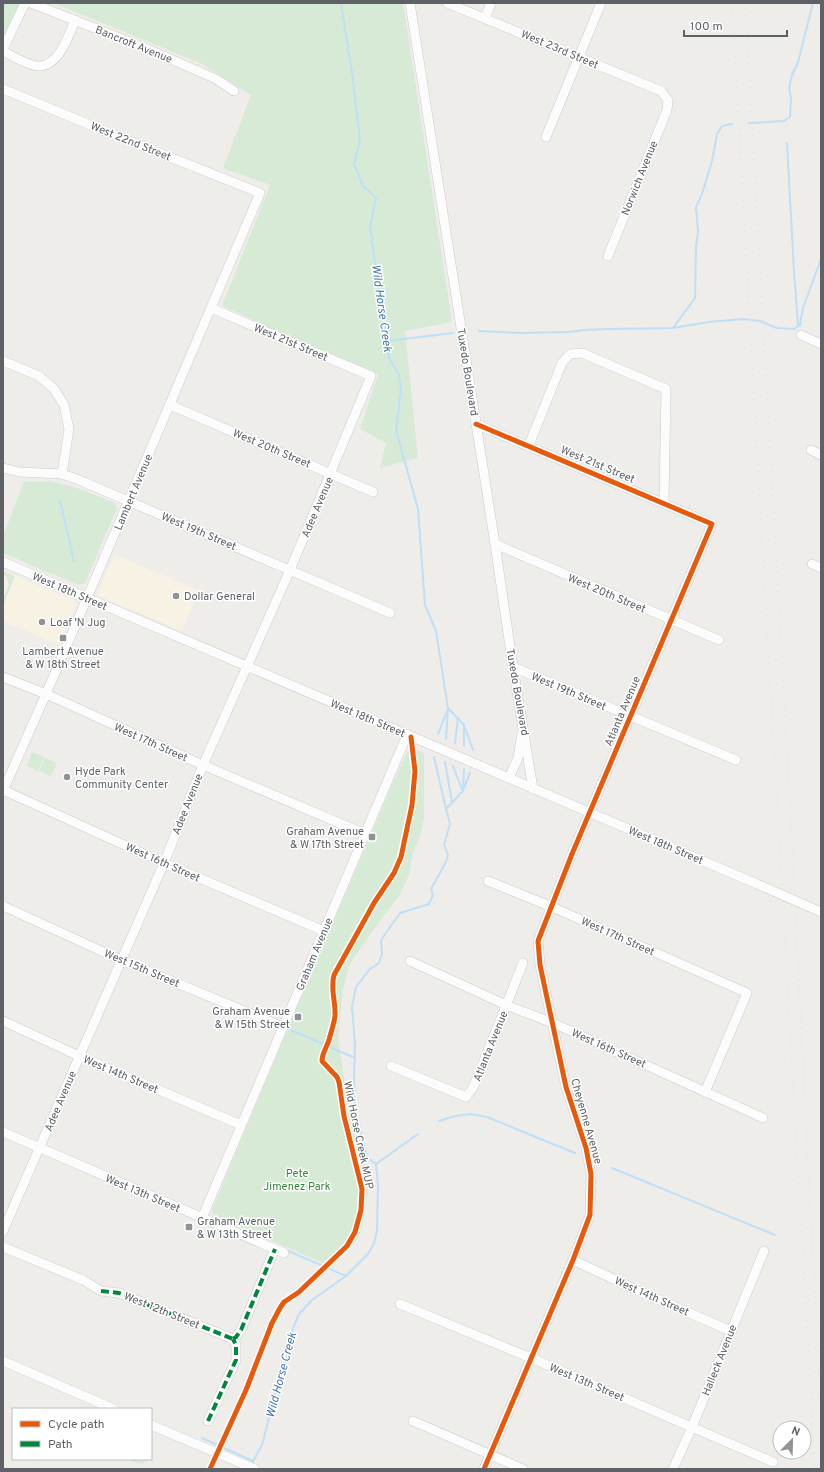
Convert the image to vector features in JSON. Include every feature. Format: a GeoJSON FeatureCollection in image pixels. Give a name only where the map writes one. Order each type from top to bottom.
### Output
{"type":"FeatureCollection","features":[{"type":"Feature","properties":{"kind":"street"},"geometry":{"type":"LineString","coordinates":[[25,3],[3,50],[36,66],[46,66],[51,63],[60,52],[75,20]]}},
{"type":"Feature","properties":{"kind":"street","name":"Bancroft Avenue"},"geometry":{"type":"LineString","coordinates":[[32,3],[150,50],[210,76],[234,91]]}},
{"type":"Feature","properties":{"kind":"street","name":"Tuxedo Boulevard"},"geometry":{"type":"LineString","coordinates":[[410,3],[495,544],[522,727],[526,741],[533,789]]}},
{"type":"Feature","properties":{"kind":"street","name":"West 23rd Street"},"geometry":{"type":"LineString","coordinates":[[447,3],[661,91],[668,100]]}},
{"type":"Feature","properties":{"kind":"street"},"geometry":{"type":"LineString","coordinates":[[485,18],[491,3]]}},
{"type":"Feature","properties":{"kind":"street"},"geometry":{"type":"LineString","coordinates":[[546,137],[601,3]]}},
{"type":"Feature","properties":{"kind":"street","name":"West 22nd Street"},"geometry":{"type":"LineString","coordinates":[[3,89],[124,139],[260,192]]}},
{"type":"Feature","properties":{"kind":"street","name":"Norwich Avenue"},"geometry":{"type":"LineString","coordinates":[[608,256],[667,110],[668,100]]}},
{"type":"Feature","properties":{"kind":"street","name":"Lambert Avenue"},"geometry":{"type":"LineString","coordinates":[[3,790],[88,598],[260,192]]}},
{"type":"Feature","properties":{"kind":"street","name":"West 21st Street"},"geometry":{"type":"LineString","coordinates":[[211,308],[371,376]]}},
{"type":"Feature","properties":{"kind":"street"},"geometry":{"type":"LineString","coordinates":[[801,335],[821,344]]}},
{"type":"Feature","properties":{"kind":"street"},"geometry":{"type":"LineString","coordinates":[[529,445],[562,362],[570,354],[582,353],[666,389],[664,503]]}},
{"type":"Feature","properties":{"kind":"street"},"geometry":{"type":"LineString","coordinates":[[3,360],[39,376],[54,389],[64,405],[70,429],[62,474]]}},
{"type":"Feature","properties":{"kind":"street","name":"Adee Avenue"},"geometry":{"type":"LineString","coordinates":[[3,1231],[164,863],[203,765],[290,570],[371,376]]}},
{"type":"Feature","properties":{"kind":"street","name":"West 20th Street"},"geometry":{"type":"LineString","coordinates":[[170,405],[373,492]]}},
{"type":"Feature","properties":{"kind":"street","name":"West 21st Street"},"geometry":{"type":"LineString","coordinates":[[476,424],[529,445],[712,524]]}},
{"type":"Feature","properties":{"kind":"street"},"geometry":{"type":"LineString","coordinates":[[812,450],[821,454]]}},
{"type":"Feature","properties":{"kind":"street","name":"West 19th Street"},"geometry":{"type":"LineString","coordinates":[[3,468],[19,472],[62,474],[80,480],[390,613]]}},
{"type":"Feature","properties":{"kind":"street","name":"Atlanta Avenue"},"geometry":{"type":"LineString","coordinates":[[552,907],[572,854],[712,524]]}},
{"type":"Feature","properties":{"kind":"street","name":"West 20th Street"},"geometry":{"type":"LineString","coordinates":[[495,544],[719,640]]}},
{"type":"Feature","properties":{"kind":"street","name":"West 18th Street"},"geometry":{"type":"LineString","coordinates":[[3,562],[821,912]]}},
{"type":"Feature","properties":{"kind":"street"},"geometry":{"type":"LineString","coordinates":[[812,564],[821,568]]}},
{"type":"Feature","properties":{"kind":"street","name":"West 19th Street"},"geometry":{"type":"LineString","coordinates":[[513,668],[736,760]]}},
{"type":"Feature","properties":{"kind":"street","name":"West 17th Street"},"geometry":{"type":"LineString","coordinates":[[3,676],[203,765],[365,834]]}},
{"type":"Feature","properties":{"kind":"street"},"geometry":{"type":"LineString","coordinates":[[509,778],[519,752],[522,727]]}},
{"type":"Feature","properties":{"kind":"street","name":"Graham Avenue"},"geometry":{"type":"LineString","coordinates":[[202,1218],[407,735]]}},
{"type":"Feature","properties":{"kind":"street","name":"West 16th Street"},"geometry":{"type":"LineString","coordinates":[[3,790],[164,863],[324,931]]}},
{"type":"Feature","properties":{"kind":"street","name":"West 17th Street"},"geometry":{"type":"LineString","coordinates":[[488,881],[552,907],[746,993],[705,1092]]}},
{"type":"Feature","properties":{"kind":"street","name":"West 15th Street"},"geometry":{"type":"LineString","coordinates":[[3,906],[121,960],[283,1027]]}},
{"type":"Feature","properties":{"kind":"street","name":"Cheyenne Avenue"},"geometry":{"type":"LineString","coordinates":[[484,1469],[573,1260],[590,1214],[591,1174],[586,1148],[566,1087],[540,965],[538,941],[552,907]]}},
{"type":"Feature","properties":{"kind":"street","name":"West 16th Street"},"geometry":{"type":"LineString","coordinates":[[410,961],[506,1005],[553,1023],[763,1118]]}},
{"type":"Feature","properties":{"kind":"street","name":"Atlanta Avenue"},"geometry":{"type":"LineString","coordinates":[[391,1066],[466,1097],[474,1086],[523,963]]}},
{"type":"Feature","properties":{"kind":"street","name":"West 14th Street"},"geometry":{"type":"LineString","coordinates":[[3,1022],[241,1125]]}},
{"type":"Feature","properties":{"kind":"street","name":"West 13th Street"},"geometry":{"type":"LineString","coordinates":[[3,1132],[279,1251],[241,1330],[233,1339]]}},
{"type":"Feature","properties":{"kind":"street","name":"West 12th Street"},"geometry":{"type":"LineString","coordinates":[[3,1247],[83,1280],[101,1291],[118,1293],[233,1339]]}},
{"type":"Feature","properties":{"kind":"street","name":"Halleck Avenue"},"geometry":{"type":"LineString","coordinates":[[673,1469],[692,1427],[764,1251]]}},
{"type":"Feature","properties":{"kind":"street","name":"West 14th Street"},"geometry":{"type":"LineString","coordinates":[[573,1260],[643,1293],[731,1330]]}},
{"type":"Feature","properties":{"kind":"street","name":"West 13th Street"},"geometry":{"type":"LineString","coordinates":[[400,1304],[531,1358],[773,1462]]}},
{"type":"Feature","properties":{"kind":"street"},"geometry":{"type":"LineString","coordinates":[[208,1421],[236,1360],[236,1345],[233,1339]]}},
{"type":"Feature","properties":{"kind":"street"},"geometry":{"type":"LineString","coordinates":[[3,1361],[112,1408]]}},
{"type":"Feature","properties":{"kind":"street"},"geometry":{"type":"LineString","coordinates":[[412,1421],[523,1469]]}},
{"type":"Feature","properties":{"kind":"street"},"geometry":{"type":"LineString","coordinates":[[152,1425],[255,1469]]}},
{"type":"Feature","properties":{"kind":"shaded area"},"geometry":{"type":"Polygon","coordinates":[[[114,554],[199,591],[182,631],[97,595],[114,554]]]}},
{"type":"Feature","properties":{"kind":"shaded area"},"geometry":{"type":"Polygon","coordinates":[[[3,570],[73,600],[76,605],[59,645],[3,621],[3,570]]]}},
{"type":"Feature","properties":{"kind":"green space"},"geometry":{"type":"Polygon","coordinates":[[[3,3],[22,3],[3,40],[3,3]]]}},
{"type":"Feature","properties":{"kind":"green space"},"geometry":{"type":"Polygon","coordinates":[[[54,3],[403,3],[452,322],[405,331],[418,458],[380,468],[386,443],[360,429],[378,374],[222,306],[270,185],[223,168],[251,95],[202,64],[54,3]]]}},
{"type":"Feature","properties":{"kind":"green space"},"geometry":{"type":"Polygon","coordinates":[[[49,481],[72,486],[115,503],[117,508],[85,583],[78,585],[3,553],[3,536],[24,482],[49,481]]]}},
{"type":"Feature","properties":{"kind":"green space"},"geometry":{"type":"Polygon","coordinates":[[[3,571],[15,576],[3,605],[3,599],[9,585],[6,576],[3,575],[3,571]]]}},
{"type":"Feature","properties":{"kind":"green space","name":"Pete Jimenez Park"},"geometry":{"type":"Polygon","coordinates":[[[415,749],[424,753],[424,818],[421,833],[413,853],[409,875],[399,896],[353,959],[349,967],[343,990],[338,1039],[350,1115],[365,1172],[368,1192],[363,1224],[359,1236],[353,1245],[332,1267],[213,1215],[212,1210],[391,788],[408,750],[415,749]]]}},
{"type":"Feature","properties":{"kind":"green space"},"geometry":{"type":"Polygon","coordinates":[[[32,752],[44,757],[38,771],[27,766],[32,752]]]}},
{"type":"Feature","properties":{"kind":"green space"},"geometry":{"type":"Polygon","coordinates":[[[45,758],[57,763],[51,776],[39,771],[45,758]]]}},
{"type":"Feature","properties":{"kind":"green space"},"geometry":{"type":"Polygon","coordinates":[[[130,1460],[148,1460],[142,1464],[130,1460]]]}},
{"type":"Feature","properties":{"kind":"waterway","name":"Wild Horse Creek"},"geometry":{"type":"LineString","coordinates":[[341,3],[352,73],[360,140],[354,164],[363,186],[376,198],[370,227],[389,358],[399,375],[401,389],[396,430],[418,509],[425,605],[436,631],[448,708],[464,725],[464,746]]}},
{"type":"Feature","properties":{"kind":"waterway"},"geometry":{"type":"LineString","coordinates":[[749,123],[784,121],[790,117],[791,97],[789,88],[792,75],[798,62],[813,3]]}},
{"type":"Feature","properties":{"kind":"waterway"},"geometry":{"type":"LineString","coordinates":[[673,328],[695,298],[696,247],[698,232],[696,207],[702,194],[712,161],[717,134],[722,126],[732,124]]}},
{"type":"Feature","properties":{"kind":"waterway"},"geometry":{"type":"LineString","coordinates":[[787,143],[798,325]]}},
{"type":"Feature","properties":{"kind":"waterway"},"geometry":{"type":"LineString","coordinates":[[479,331],[520,333],[673,328],[709,322],[743,319],[760,321],[777,328],[794,329],[800,325],[803,308],[821,259]]}},
{"type":"Feature","properties":{"kind":"waterway"},"geometry":{"type":"LineString","coordinates":[[387,341],[453,333]]}},
{"type":"Feature","properties":{"kind":"waterway"},"geometry":{"type":"LineString","coordinates":[[60,500],[74,561]]}},
{"type":"Feature","properties":{"kind":"waterway","name":"Wild Horse Creek"},"geometry":{"type":"LineString","coordinates":[[446,739],[448,708]]}},
{"type":"Feature","properties":{"kind":"waterway","name":"Wild Horse Creek"},"geometry":{"type":"LineString","coordinates":[[438,734],[447,711]]}},
{"type":"Feature","properties":{"kind":"waterway","name":"Wild Horse Creek"},"geometry":{"type":"LineString","coordinates":[[455,743],[458,718]]}},
{"type":"Feature","properties":{"kind":"waterway","name":"Wild Horse Creek"},"geometry":{"type":"LineString","coordinates":[[465,728],[473,750]]}},
{"type":"Feature","properties":{"kind":"waterway","name":"Wild Horse Creek"},"geometry":{"type":"LineString","coordinates":[[434,757],[446,809]]}},
{"type":"Feature","properties":{"kind":"waterway","name":"Wild Horse Creek"},"geometry":{"type":"LineString","coordinates":[[445,762],[452,802]]}},
{"type":"Feature","properties":{"kind":"waterway","name":"Wild Horse Creek"},"geometry":{"type":"LineString","coordinates":[[453,766],[462,789]]}},
{"type":"Feature","properties":{"kind":"waterway","name":"Wild Horse Creek"},"geometry":{"type":"LineString","coordinates":[[251,1465],[262,1445],[277,1387],[288,1355],[289,1338],[299,1314],[312,1300],[346,1276],[368,1254],[374,1243],[377,1231],[378,1185],[376,1164],[367,1157],[355,1109],[355,1044],[352,1007],[356,987],[370,969],[379,963],[382,954],[381,940],[400,913],[429,904],[433,895],[431,889],[446,862],[448,855],[444,845],[450,824],[446,809],[463,791],[464,769]]}},
{"type":"Feature","properties":{"kind":"waterway","name":"Wild Horse Creek"},"geometry":{"type":"LineString","coordinates":[[463,790],[470,773]]}},
{"type":"Feature","properties":{"kind":"waterway"},"geometry":{"type":"LineString","coordinates":[[286,1028],[355,1058]]}},
{"type":"Feature","properties":{"kind":"waterway"},"geometry":{"type":"LineString","coordinates":[[439,1121],[455,1116],[470,1114],[487,1117],[575,1153]]}},
{"type":"Feature","properties":{"kind":"waterway"},"geometry":{"type":"LineString","coordinates":[[376,1164],[418,1134]]}},
{"type":"Feature","properties":{"kind":"waterway"},"geometry":{"type":"LineString","coordinates":[[612,1168],[775,1235]]}},
{"type":"Feature","properties":{"kind":"waterway"},"geometry":{"type":"LineString","coordinates":[[286,1250],[346,1276]]}},
{"type":"Feature","properties":{"kind":"waterway"},"geometry":{"type":"LineString","coordinates":[[202,1438],[253,1461]]}},
{"type":"Feature","properties":{"kind":"railway"},"geometry":{"type":"LineString","coordinates":[[732,3],[815,1469]]}},
{"type":"Feature","properties":{"kind":"railway"},"geometry":{"type":"LineString","coordinates":[[745,3],[788,767],[821,1418]]}},
{"type":"Feature","properties":{"kind":"marked path"},"geometry":{"type":"LineString","coordinates":[[233,1339],[241,1330],[275,1249]]}},
{"type":"Feature","properties":{"kind":"marked path"},"geometry":{"type":"LineString","coordinates":[[101,1291],[119,1293],[233,1339]]}},
{"type":"Feature","properties":{"kind":"marked path"},"geometry":{"type":"LineString","coordinates":[[208,1421],[236,1360],[236,1345],[233,1339]]}},
{"type":"Feature","properties":{"kind":"cycle path"},"geometry":{"type":"LineString","coordinates":[[476,424],[712,524],[572,854],[538,941],[540,965],[566,1087],[586,1148],[591,1174],[590,1215],[573,1260],[484,1469]]}},
{"type":"Feature","properties":{"kind":"cycle path","name":"Wild Horse Creek MUP"},"geometry":{"type":"LineString","coordinates":[[210,1469],[246,1390],[272,1323],[280,1308],[284,1302],[299,1292],[347,1246],[355,1232],[361,1210],[362,1189],[344,1116],[339,1082],[337,1077],[322,1061],[322,1058],[329,1040],[335,1016],[333,990],[334,975],[374,903],[394,873],[401,857],[412,805],[415,771],[411,737]]}},
{"type":"Feature","properties":{"kind":"place","name":"Dollar General"},"geometry":{"type":"Point","coordinates":[176,596]}},
{"type":"Feature","properties":{"kind":"place","name":"Loaf 'N Jug"},"geometry":{"type":"Point","coordinates":[42,622]}},
{"type":"Feature","properties":{"kind":"place","name":"Lambert Avenue & W 18th Street"},"geometry":{"type":"Point","coordinates":[63,638]}},
{"type":"Feature","properties":{"kind":"place","name":"Hyde Park Community Center"},"geometry":{"type":"Point","coordinates":[67,777]}},
{"type":"Feature","properties":{"kind":"place","name":"Graham Avenue & W 17th Street"},"geometry":{"type":"Point","coordinates":[372,837]}},
{"type":"Feature","properties":{"kind":"place","name":"Graham Avenue & W 15th Street"},"geometry":{"type":"Point","coordinates":[298,1017]}},
{"type":"Feature","properties":{"kind":"place","name":"Graham Avenue & W 13th Street"},"geometry":{"type":"Point","coordinates":[189,1227]}}]}
